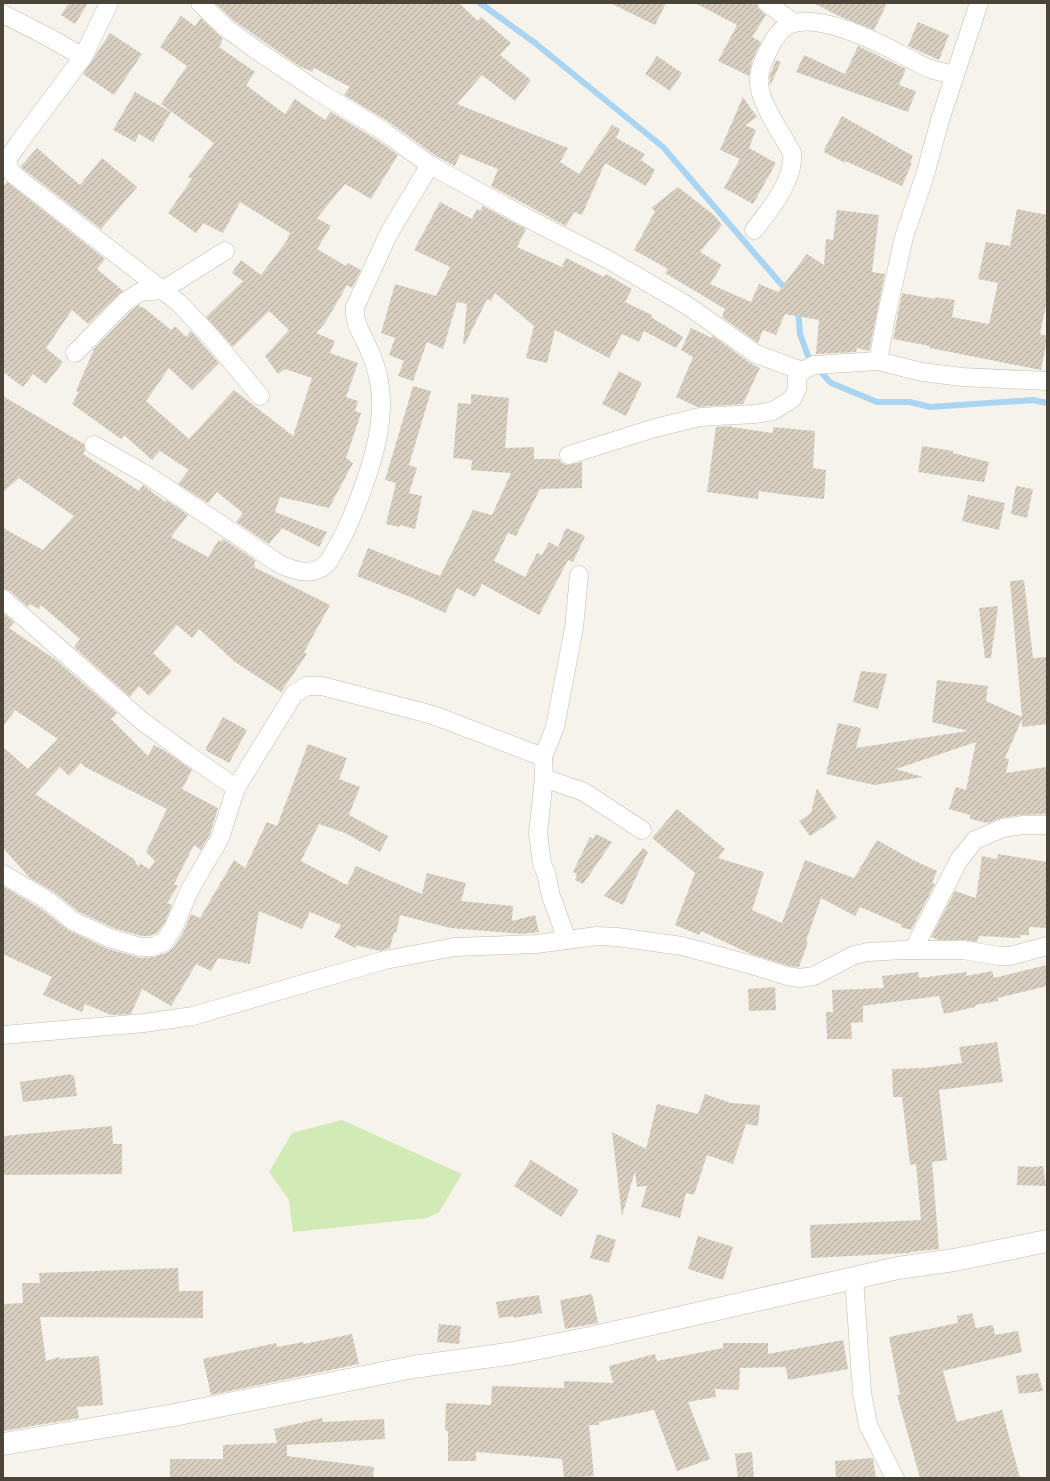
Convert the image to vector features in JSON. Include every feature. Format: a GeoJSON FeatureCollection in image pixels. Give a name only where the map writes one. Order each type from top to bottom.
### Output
{"type":"FeatureCollection","features":[{"type":"Feature","properties":{"kind":"street"},"geometry":{"type":"LineString","coordinates":[[109,3],[82,57],[18,144],[9,157],[7,165],[14,176],[179,303],[260,396]]}},
{"type":"Feature","properties":{"kind":"street"},"geometry":{"type":"LineString","coordinates":[[200,3],[226,28],[259,52],[319,92],[382,131],[430,164],[525,217],[610,260],[688,306],[756,354],[802,371]]}},
{"type":"Feature","properties":{"kind":"street"},"geometry":{"type":"LineString","coordinates":[[767,3],[794,23]]}},
{"type":"Feature","properties":{"kind":"street"},"geometry":{"type":"LineString","coordinates":[[878,361],[904,237],[925,175],[940,120],[979,3]]}},
{"type":"Feature","properties":{"kind":"street"},"geometry":{"type":"LineString","coordinates":[[3,14],[50,38],[82,57]]}},
{"type":"Feature","properties":{"kind":"street"},"geometry":{"type":"LineString","coordinates":[[754,230],[770,210],[788,178],[792,167],[792,153],[760,95],[758,80],[762,65],[770,47],[779,33],[786,26],[794,23],[813,22],[842,28],[931,69],[955,75]]}},
{"type":"Feature","properties":{"kind":"street"},"geometry":{"type":"LineString","coordinates":[[94,446],[147,475],[281,565],[301,573],[321,569],[326,565],[330,561],[349,524],[367,475],[378,431],[381,399],[379,382],[371,353],[356,322],[354,314],[355,307],[389,232],[430,164]]}},
{"type":"Feature","properties":{"kind":"street"},"geometry":{"type":"LineString","coordinates":[[75,353],[125,302],[140,292],[163,290],[225,251]]}},
{"type":"Feature","properties":{"kind":"street"},"geometry":{"type":"LineString","coordinates":[[570,455],[655,428],[700,417],[755,414],[773,411],[792,398],[797,389],[797,378],[802,371],[814,365],[878,361],[922,372],[962,377],[1047,381]]}},
{"type":"Feature","properties":{"kind":"street"},"geometry":{"type":"LineString","coordinates":[[567,940],[551,896],[546,872],[542,864],[538,833],[544,778],[544,757],[555,727],[574,628],[579,575]]}},
{"type":"Feature","properties":{"kind":"street"},"geometry":{"type":"LineString","coordinates":[[3,599],[142,721],[236,788]]}},
{"type":"Feature","properties":{"kind":"street"},"geometry":{"type":"LineString","coordinates":[[3,874],[47,900],[73,921],[112,939],[141,947],[158,945],[164,942],[174,927],[189,892],[220,838],[236,788],[294,694],[307,686],[322,686],[433,715],[544,757]]}},
{"type":"Feature","properties":{"kind":"street"},"geometry":{"type":"LineString","coordinates":[[544,778],[584,792],[642,830]]}},
{"type":"Feature","properties":{"kind":"street"},"geometry":{"type":"LineString","coordinates":[[913,950],[959,860],[975,840],[1004,828],[1023,825],[1047,825]]}},
{"type":"Feature","properties":{"kind":"street"},"geometry":{"type":"LineString","coordinates":[[3,1035],[144,1023],[193,1016],[385,960],[455,947],[536,944],[597,936],[682,946],[787,976],[800,978],[814,976],[854,955],[868,952],[962,950],[999,956],[1010,956],[1047,946]]}},
{"type":"Feature","properties":{"kind":"street"},"geometry":{"type":"LineString","coordinates":[[3,1444],[174,1416],[413,1366],[514,1353],[590,1338],[898,1268],[954,1260],[1047,1241]]}},
{"type":"Feature","properties":{"kind":"street"},"geometry":{"type":"LineString","coordinates":[[854,1278],[861,1386],[868,1425],[895,1478]]}},
{"type":"Feature","properties":{"kind":"green space"},"geometry":{"type":"Polygon","coordinates":[[[342,1120],[462,1174],[439,1212],[427,1218],[293,1232],[289,1200],[269,1172],[292,1133],[342,1120]]]}},
{"type":"Feature","properties":{"kind":"building"},"geometry":{"type":"Polygon","coordinates":[[[69,3],[88,3],[75,24],[61,15],[69,3]]]}},
{"type":"Feature","properties":{"kind":"building"},"geometry":{"type":"Polygon","coordinates":[[[215,3],[459,3],[478,21],[481,17],[511,43],[500,55],[531,80],[515,101],[482,75],[457,104],[568,148],[560,162],[579,174],[612,125],[620,129],[616,138],[645,154],[641,160],[655,170],[646,186],[605,163],[582,215],[574,212],[566,226],[491,186],[498,169],[460,154],[455,166],[436,156],[389,122],[344,95],[350,87],[314,68],[312,72],[299,66],[233,20],[215,3]]]}},
{"type":"Feature","properties":{"kind":"building"},"geometry":{"type":"Polygon","coordinates":[[[610,3],[666,3],[655,25],[610,3]]]}},
{"type":"Feature","properties":{"kind":"building"},"geometry":{"type":"Polygon","coordinates":[[[695,3],[757,3],[758,8],[766,15],[752,37],[761,42],[752,61],[749,76],[718,61],[737,25],[695,3]]]}},
{"type":"Feature","properties":{"kind":"building"},"geometry":{"type":"Polygon","coordinates":[[[813,3],[887,3],[874,30],[841,17],[813,3]]]}},
{"type":"Feature","properties":{"kind":"building"},"geometry":{"type":"Polygon","coordinates":[[[181,16],[195,26],[201,18],[223,39],[219,47],[255,72],[246,85],[285,114],[295,99],[325,120],[331,112],[377,140],[398,155],[371,199],[345,184],[317,218],[331,226],[317,249],[346,266],[348,263],[361,270],[352,288],[347,285],[325,323],[316,333],[335,341],[330,353],[358,363],[346,397],[358,401],[355,411],[361,413],[346,458],[353,463],[329,508],[280,497],[275,512],[327,532],[319,547],[282,528],[269,544],[236,522],[243,513],[217,492],[208,503],[178,484],[189,470],[160,451],[152,460],[124,435],[121,439],[72,404],[79,392],[76,391],[94,349],[132,310],[139,305],[171,330],[175,326],[186,337],[191,331],[219,363],[192,390],[169,368],[146,401],[189,439],[234,390],[293,436],[312,378],[285,369],[278,374],[265,356],[289,330],[269,311],[233,347],[206,317],[243,281],[232,273],[241,260],[261,275],[288,239],[287,238],[290,233],[240,202],[223,233],[203,223],[196,233],[168,213],[192,179],[188,177],[214,143],[161,104],[187,66],[160,47],[181,16]]]}},
{"type":"Feature","properties":{"kind":"building"},"geometry":{"type":"Polygon","coordinates":[[[918,22],[949,35],[939,60],[908,46],[918,22]]]}},
{"type":"Feature","properties":{"kind":"building"},"geometry":{"type":"Polygon","coordinates":[[[110,33],[142,54],[114,95],[83,74],[110,33]]]}},
{"type":"Feature","properties":{"kind":"building"},"geometry":{"type":"Polygon","coordinates":[[[858,46],[906,69],[899,85],[916,91],[908,112],[796,72],[804,55],[845,74],[858,46]]]}},
{"type":"Feature","properties":{"kind":"building"},"geometry":{"type":"Polygon","coordinates":[[[657,56],[682,73],[670,91],[645,74],[657,56]]]}},
{"type":"Feature","properties":{"kind":"building"},"geometry":{"type":"Polygon","coordinates":[[[776,60],[781,62],[770,86],[770,75],[776,60]]]}},
{"type":"Feature","properties":{"kind":"building"},"geometry":{"type":"Polygon","coordinates":[[[135,92],[171,112],[153,142],[139,134],[135,142],[113,130],[135,92]]]}},
{"type":"Feature","properties":{"kind":"building"},"geometry":{"type":"Polygon","coordinates":[[[743,97],[757,117],[745,125],[756,130],[749,148],[776,163],[753,204],[724,188],[740,159],[720,150],[743,97]]]}},
{"type":"Feature","properties":{"kind":"building"},"geometry":{"type":"Polygon","coordinates":[[[842,116],[913,156],[910,163],[912,163],[902,186],[845,161],[845,163],[824,152],[842,116]]]}},
{"type":"Feature","properties":{"kind":"building"},"geometry":{"type":"Polygon","coordinates":[[[37,148],[80,185],[102,158],[137,187],[101,229],[22,168],[21,166],[37,148]]]}},
{"type":"Feature","properties":{"kind":"building"},"geometry":{"type":"Polygon","coordinates":[[[7,182],[105,259],[97,269],[123,291],[88,324],[72,310],[46,348],[63,362],[46,384],[33,374],[23,387],[3,372],[3,186],[7,182]]]}},
{"type":"Feature","properties":{"kind":"building"},"geometry":{"type":"Polygon","coordinates":[[[678,187],[714,215],[722,225],[700,252],[722,265],[710,284],[751,302],[759,284],[778,292],[807,254],[824,265],[826,239],[833,240],[837,210],[879,215],[872,272],[885,274],[869,351],[857,348],[856,352],[816,354],[819,320],[785,314],[776,335],[763,330],[758,343],[722,317],[725,309],[665,273],[668,269],[634,250],[655,211],[651,208],[678,187]]]}},
{"type":"Feature","properties":{"kind":"building"},"geometry":{"type":"Polygon","coordinates":[[[440,202],[472,219],[477,209],[480,211],[483,206],[526,229],[517,247],[562,267],[566,258],[604,277],[606,274],[632,289],[625,302],[652,315],[651,317],[683,337],[676,348],[644,331],[639,342],[622,334],[609,358],[555,330],[547,363],[526,358],[534,326],[495,293],[491,301],[487,299],[465,344],[463,344],[467,304],[457,302],[443,349],[427,342],[413,381],[398,376],[404,361],[389,355],[395,338],[381,333],[395,284],[436,296],[450,267],[414,250],[440,202]]]}},
{"type":"Feature","properties":{"kind":"building"},"geometry":{"type":"Polygon","coordinates":[[[1017,209],[1047,215],[1047,301],[1040,334],[1047,336],[1047,339],[1041,370],[930,348],[930,346],[893,339],[902,293],[935,299],[935,297],[955,300],[952,317],[989,324],[998,283],[978,279],[986,242],[1010,246],[1017,209]]]}},
{"type":"Feature","properties":{"kind":"building"},"geometry":{"type":"Polygon","coordinates":[[[691,328],[712,338],[713,336],[750,363],[760,368],[743,404],[697,407],[676,397],[693,357],[681,350],[691,328]]]}},
{"type":"Feature","properties":{"kind":"building"},"geometry":{"type":"Polygon","coordinates":[[[619,371],[642,383],[626,416],[602,404],[619,371]]]}},
{"type":"Feature","properties":{"kind":"building"},"geometry":{"type":"Polygon","coordinates":[[[413,386],[431,391],[409,465],[417,468],[409,493],[422,496],[415,529],[400,525],[399,527],[386,524],[396,483],[385,480],[413,386]]]}},
{"type":"Feature","properties":{"kind":"building"},"geometry":{"type":"Polygon","coordinates":[[[471,394],[509,398],[505,448],[534,447],[534,459],[559,459],[562,463],[567,465],[582,462],[582,488],[540,489],[516,536],[508,533],[494,561],[525,577],[537,553],[542,555],[549,542],[558,547],[566,528],[585,536],[573,562],[568,560],[539,615],[482,584],[475,597],[457,588],[445,613],[413,598],[357,576],[368,548],[440,576],[473,510],[492,515],[511,473],[471,470],[472,460],[453,458],[458,403],[471,404],[471,394]]]}},
{"type":"Feature","properties":{"kind":"building"},"geometry":{"type":"Polygon","coordinates":[[[3,396],[84,444],[85,450],[83,454],[139,491],[143,485],[165,502],[166,500],[188,515],[171,537],[208,557],[219,540],[221,542],[223,539],[256,561],[254,563],[254,567],[330,605],[304,652],[307,654],[281,692],[235,662],[199,629],[192,638],[177,625],[153,653],[172,671],[149,696],[139,686],[130,697],[74,647],[80,639],[41,605],[39,609],[30,604],[28,607],[10,591],[3,589],[3,528],[43,550],[74,516],[19,478],[3,492],[3,396]]]}},
{"type":"Feature","properties":{"kind":"building"},"geometry":{"type":"Polygon","coordinates":[[[732,426],[731,427],[773,433],[773,427],[815,431],[813,468],[826,470],[824,499],[759,491],[758,499],[707,492],[716,427],[732,426]]]}},
{"type":"Feature","properties":{"kind":"building"},"geometry":{"type":"Polygon","coordinates":[[[922,446],[953,451],[953,453],[989,462],[984,482],[918,472],[922,446]]]}},
{"type":"Feature","properties":{"kind":"building"},"geometry":{"type":"Polygon","coordinates":[[[1016,486],[1033,489],[1027,518],[1011,514],[1016,486]]]}},
{"type":"Feature","properties":{"kind":"building"},"geometry":{"type":"Polygon","coordinates":[[[968,495],[1005,503],[999,530],[962,521],[968,495]]]}},
{"type":"Feature","properties":{"kind":"building"},"geometry":{"type":"Polygon","coordinates":[[[1024,580],[1033,658],[1047,657],[1047,724],[1022,727],[1022,719],[1005,758],[1009,759],[1006,773],[1047,767],[1047,814],[1001,818],[988,823],[970,819],[970,815],[949,809],[956,787],[966,790],[976,742],[896,769],[923,777],[874,785],[826,774],[838,723],[861,728],[856,748],[968,731],[932,722],[937,680],[988,686],[986,701],[1022,717],[1010,581],[1024,580]]]}},
{"type":"Feature","properties":{"kind":"building"},"geometry":{"type":"Polygon","coordinates":[[[998,606],[991,658],[985,658],[979,608],[998,606]]]}},
{"type":"Feature","properties":{"kind":"building"},"geometry":{"type":"Polygon","coordinates":[[[3,613],[14,622],[9,628],[56,660],[117,713],[111,719],[148,756],[154,745],[192,770],[182,789],[218,808],[210,834],[201,850],[194,845],[174,884],[178,886],[167,903],[172,905],[165,922],[157,933],[149,936],[142,936],[116,929],[79,912],[54,892],[30,878],[3,848],[3,747],[28,769],[58,739],[15,710],[3,727],[3,613]],[[81,763],[69,776],[60,767],[35,794],[134,859],[138,867],[140,863],[149,869],[155,861],[146,852],[167,809],[85,767],[81,763]]]}},
{"type":"Feature","properties":{"kind":"building"},"geometry":{"type":"Polygon","coordinates":[[[861,671],[887,674],[878,709],[853,702],[861,671]]]}},
{"type":"Feature","properties":{"kind":"building"},"geometry":{"type":"Polygon","coordinates":[[[223,717],[247,730],[229,763],[205,750],[223,717]]]}},
{"type":"Feature","properties":{"kind":"building"},"geometry":{"type":"Polygon","coordinates":[[[308,744],[347,758],[339,779],[360,787],[349,815],[388,836],[380,852],[345,833],[319,824],[301,861],[347,885],[356,866],[422,894],[427,873],[466,883],[461,901],[513,906],[512,921],[535,915],[539,932],[522,934],[450,928],[400,915],[396,933],[394,932],[390,948],[380,951],[356,945],[355,948],[334,937],[341,925],[310,912],[302,929],[259,911],[250,964],[218,958],[211,971],[196,964],[171,1006],[142,989],[131,1014],[111,1015],[85,1004],[82,1012],[43,995],[52,977],[3,954],[3,886],[41,909],[68,930],[108,949],[141,958],[154,957],[168,952],[173,948],[183,933],[191,914],[200,918],[234,860],[245,868],[267,822],[277,826],[308,744]]]}},
{"type":"Feature","properties":{"kind":"building"},"geometry":{"type":"Polygon","coordinates":[[[817,788],[837,818],[810,836],[799,821],[811,813],[817,788]]]}},
{"type":"Feature","properties":{"kind":"building"},"geometry":{"type":"Polygon","coordinates":[[[677,809],[725,849],[718,858],[764,872],[752,910],[782,923],[805,860],[854,878],[877,840],[913,860],[937,871],[932,883],[935,884],[911,930],[901,927],[902,925],[860,907],[855,916],[821,898],[806,941],[808,942],[799,967],[789,966],[751,954],[701,931],[699,935],[675,925],[695,873],[652,838],[677,809]]]}},
{"type":"Feature","properties":{"kind":"building"},"geometry":{"type":"Polygon","coordinates":[[[596,834],[612,842],[583,884],[575,880],[577,874],[573,872],[590,837],[593,839],[596,834]]]}},
{"type":"Feature","properties":{"kind":"building"},"geometry":{"type":"Polygon","coordinates":[[[643,848],[648,852],[623,905],[604,896],[643,848]]]}},
{"type":"Feature","properties":{"kind":"building"},"geometry":{"type":"Polygon","coordinates":[[[998,854],[1047,862],[1047,928],[1029,927],[1029,935],[1020,935],[1020,938],[979,936],[977,942],[963,940],[939,940],[931,937],[955,891],[976,898],[982,856],[997,859],[998,854]]]}},
{"type":"Feature","properties":{"kind":"building"},"geometry":{"type":"Polygon","coordinates":[[[1047,965],[1047,986],[998,998],[998,1001],[975,1005],[975,1007],[944,1014],[939,996],[863,1006],[863,1022],[851,1023],[852,1039],[827,1039],[826,1012],[833,1012],[832,990],[884,988],[882,976],[918,972],[919,978],[967,972],[966,976],[992,971],[994,978],[1047,965]]]}},
{"type":"Feature","properties":{"kind":"building"},"geometry":{"type":"Polygon","coordinates":[[[775,987],[776,1010],[749,1011],[748,989],[775,987]]]}},
{"type":"Feature","properties":{"kind":"building"},"geometry":{"type":"Polygon","coordinates":[[[997,1042],[1003,1082],[939,1090],[947,1160],[932,1162],[939,1249],[910,1253],[811,1258],[810,1225],[921,1220],[916,1164],[910,1165],[902,1097],[893,1097],[892,1069],[925,1068],[962,1063],[959,1047],[997,1042]]]}},
{"type":"Feature","properties":{"kind":"building"},"geometry":{"type":"Polygon","coordinates":[[[71,1074],[71,1076],[74,1075],[77,1096],[23,1102],[20,1082],[71,1074]]]}},
{"type":"Feature","properties":{"kind":"building"},"geometry":{"type":"Polygon","coordinates":[[[705,1094],[731,1103],[760,1105],[758,1126],[746,1124],[733,1164],[707,1155],[694,1195],[686,1193],[680,1218],[641,1207],[647,1186],[637,1187],[635,1171],[622,1216],[612,1132],[646,1149],[657,1104],[698,1114],[705,1094]]]}},
{"type":"Feature","properties":{"kind":"building"},"geometry":{"type":"Polygon","coordinates":[[[112,1126],[113,1144],[122,1144],[122,1174],[3,1175],[3,1136],[112,1126]]]}},
{"type":"Feature","properties":{"kind":"building"},"geometry":{"type":"Polygon","coordinates":[[[531,1160],[579,1190],[561,1217],[514,1186],[531,1160]]]}},
{"type":"Feature","properties":{"kind":"building"},"geometry":{"type":"Polygon","coordinates":[[[1018,1166],[1043,1166],[1046,1186],[1017,1185],[1018,1166]]]}},
{"type":"Feature","properties":{"kind":"building"},"geometry":{"type":"Polygon","coordinates":[[[597,1234],[616,1240],[609,1263],[590,1258],[597,1234]]]}},
{"type":"Feature","properties":{"kind":"building"},"geometry":{"type":"Polygon","coordinates":[[[698,1236],[733,1247],[723,1280],[688,1269],[698,1236]]]}},
{"type":"Feature","properties":{"kind":"building"},"geometry":{"type":"Polygon","coordinates":[[[178,1268],[179,1291],[203,1291],[203,1318],[40,1317],[46,1361],[59,1357],[59,1359],[99,1356],[103,1405],[77,1407],[79,1418],[3,1431],[3,1304],[23,1303],[22,1283],[40,1283],[39,1273],[178,1268]]]}},
{"type":"Feature","properties":{"kind":"building"},"geometry":{"type":"Polygon","coordinates":[[[592,1294],[598,1323],[565,1329],[560,1300],[592,1294]]]}},
{"type":"Feature","properties":{"kind":"building"},"geometry":{"type":"Polygon","coordinates":[[[539,1295],[542,1313],[514,1318],[513,1316],[499,1318],[496,1302],[539,1295]]]}},
{"type":"Feature","properties":{"kind":"building"},"geometry":{"type":"Polygon","coordinates":[[[972,1313],[976,1328],[993,1325],[995,1335],[1018,1331],[1022,1352],[943,1371],[957,1422],[1002,1410],[1020,1478],[920,1478],[897,1395],[900,1394],[889,1337],[958,1323],[957,1316],[972,1313]]]}},
{"type":"Feature","properties":{"kind":"building"},"geometry":{"type":"Polygon","coordinates":[[[439,1324],[461,1326],[459,1344],[437,1342],[439,1324]]]}},
{"type":"Feature","properties":{"kind":"building"},"geometry":{"type":"Polygon","coordinates":[[[352,1334],[359,1364],[211,1395],[203,1359],[276,1343],[277,1347],[303,1342],[304,1344],[352,1334]]]}},
{"type":"Feature","properties":{"kind":"building"},"geometry":{"type":"Polygon","coordinates":[[[843,1340],[848,1369],[788,1380],[786,1367],[740,1368],[739,1390],[715,1389],[716,1397],[688,1402],[710,1459],[677,1471],[654,1410],[599,1422],[599,1425],[589,1425],[594,1476],[564,1478],[562,1459],[476,1452],[476,1461],[448,1461],[448,1431],[445,1430],[446,1403],[491,1405],[492,1386],[564,1388],[564,1381],[613,1383],[609,1366],[655,1354],[657,1361],[723,1348],[723,1343],[768,1343],[768,1354],[843,1340]]]}},
{"type":"Feature","properties":{"kind":"building"},"geometry":{"type":"Polygon","coordinates":[[[1038,1373],[1043,1391],[1019,1394],[1016,1376],[1038,1373]]]}},
{"type":"Feature","properties":{"kind":"building"},"geometry":{"type":"Polygon","coordinates":[[[322,1418],[323,1422],[384,1419],[385,1439],[287,1445],[287,1456],[374,1467],[373,1478],[170,1478],[170,1459],[223,1459],[223,1445],[277,1443],[274,1429],[322,1418]]]}},
{"type":"Feature","properties":{"kind":"building"},"geometry":{"type":"Polygon","coordinates":[[[752,1452],[754,1478],[738,1478],[735,1454],[752,1452]]]}},
{"type":"Feature","properties":{"kind":"building"},"geometry":{"type":"Polygon","coordinates":[[[873,1458],[876,1478],[836,1478],[835,1461],[873,1458]]]}},
{"type":"Feature","properties":{"kind":"waterway"},"geometry":{"type":"LineString","coordinates":[[480,3],[535,43],[663,147],[781,284],[789,291]]}},
{"type":"Feature","properties":{"kind":"waterway"},"geometry":{"type":"LineString","coordinates":[[798,308],[800,334],[808,356],[814,365],[831,383],[877,402],[910,402],[930,407],[1033,400],[1047,403]]}}]}
